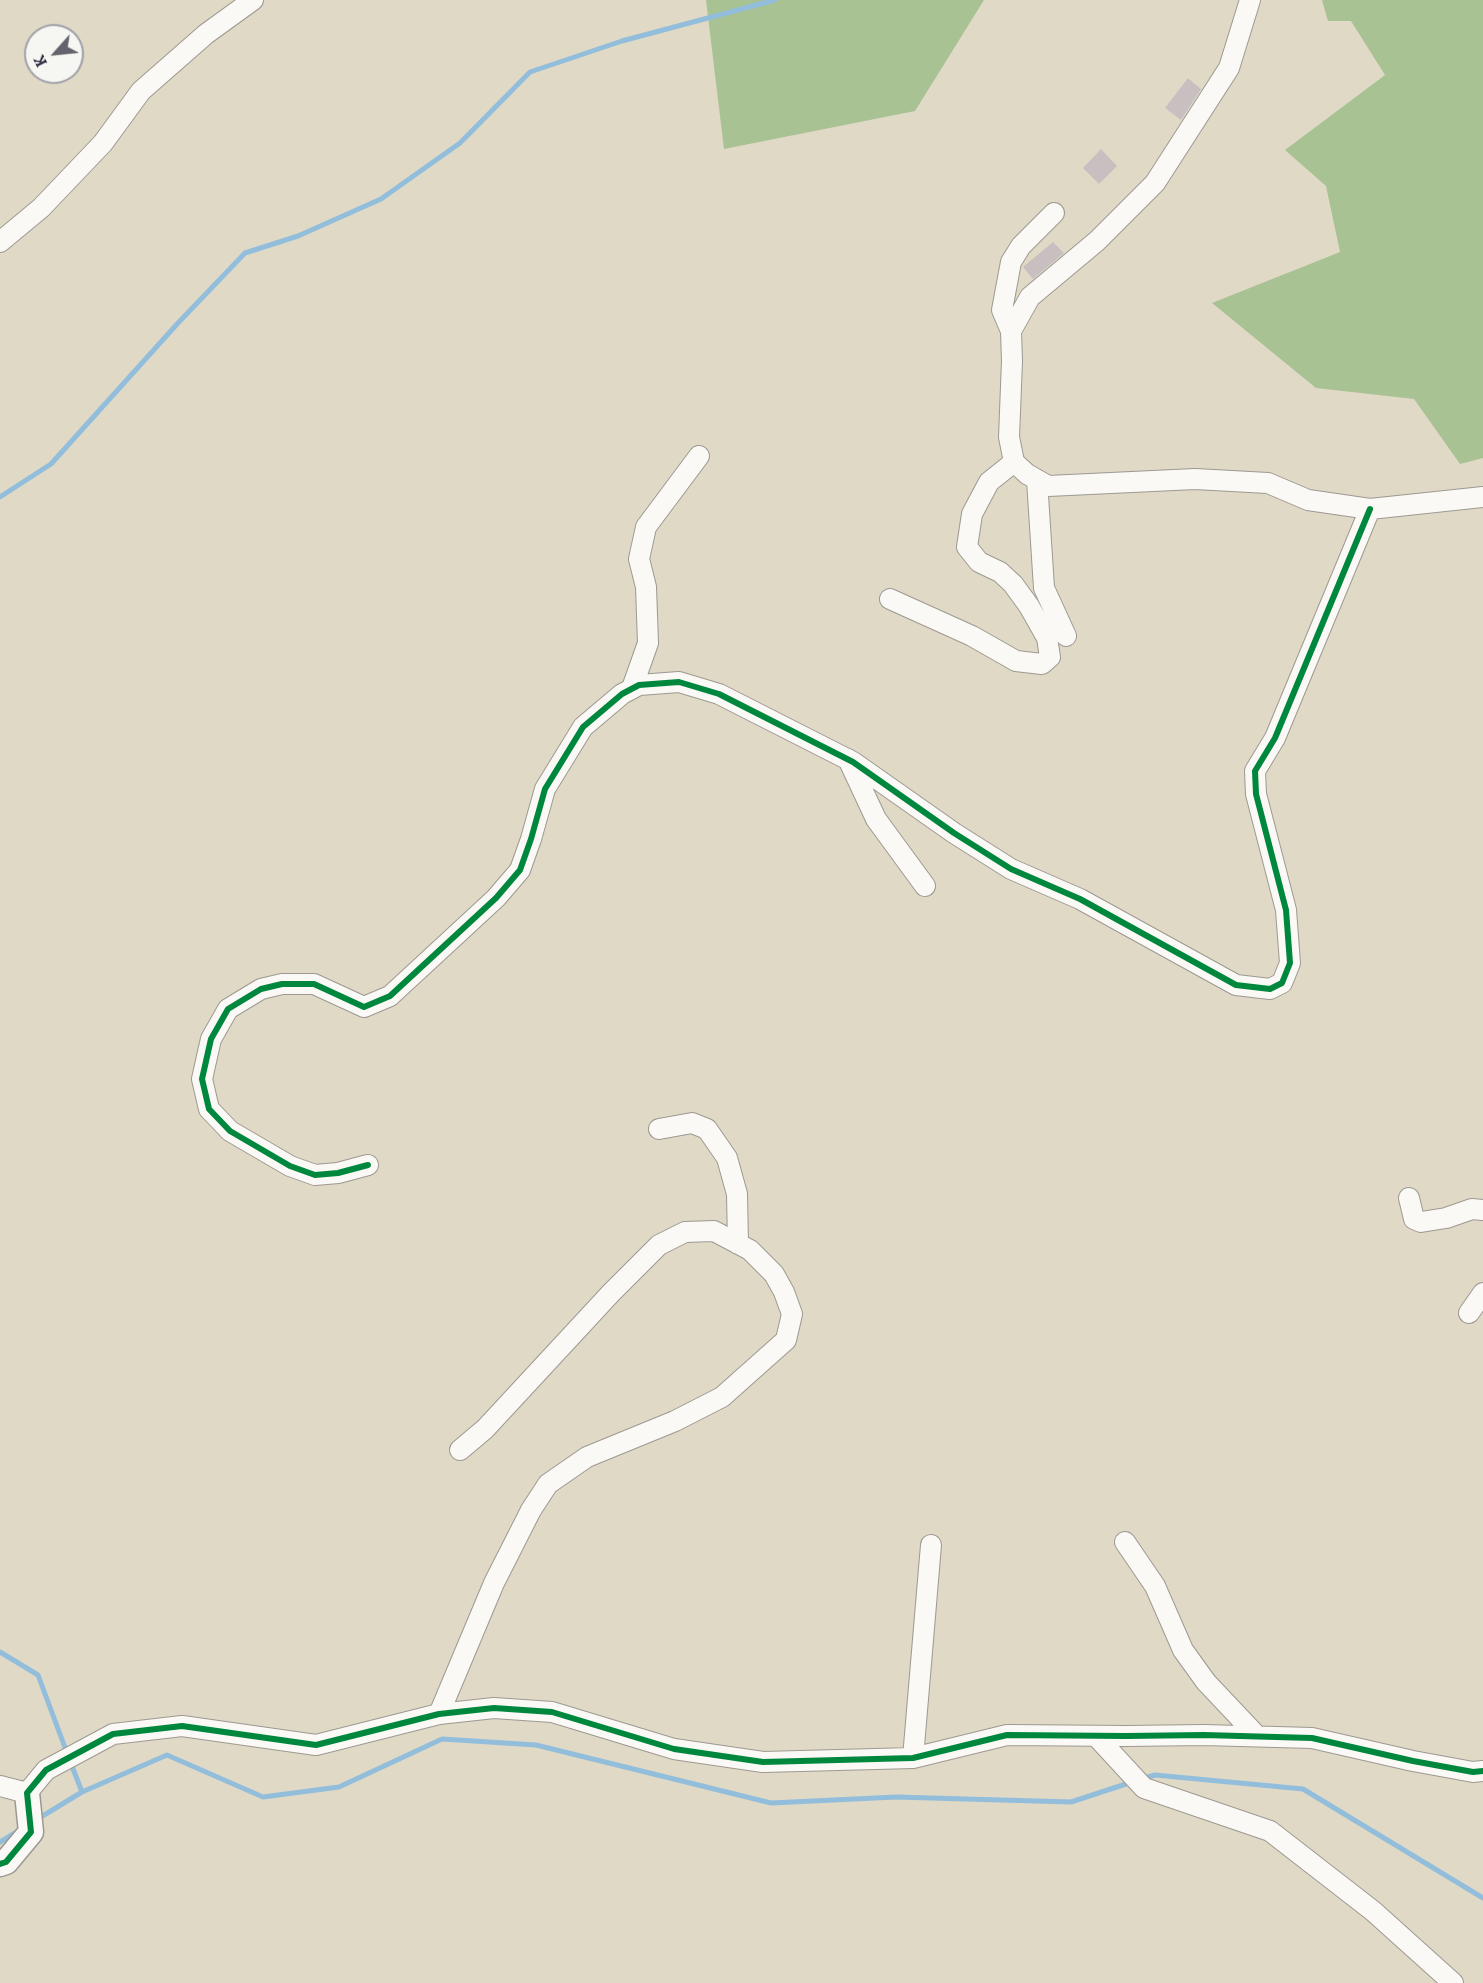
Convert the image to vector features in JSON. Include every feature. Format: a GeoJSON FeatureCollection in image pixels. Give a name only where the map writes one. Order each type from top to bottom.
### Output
{"type":"FeatureCollection","features":[{"type":"Feature","properties":{"kind":"street"},"geometry":{"type":"LineString","coordinates":[[0,242],[41,208],[104,143],[141,91],[206,34],[253,0]]}},
{"type":"Feature","properties":{"kind":"street"},"geometry":{"type":"LineString","coordinates":[[1011,331],[1030,297],[1097,241],[1155,183],[1229,68],[1250,0]]}},
{"type":"Feature","properties":{"kind":"street"},"geometry":{"type":"LineString","coordinates":[[1054,213],[1021,246],[1011,262],[1002,310],[1011,331],[1009,437],[1014,462],[1027,474],[1048,486],[1195,479],[1268,483],[1308,500],[1370,509],[1483,497]]}},
{"type":"Feature","properties":{"kind":"street"},"geometry":{"type":"LineString","coordinates":[[632,688],[648,643],[646,587],[639,559],[646,527],[699,456]]}},
{"type":"Feature","properties":{"kind":"street"},"geometry":{"type":"LineString","coordinates":[[890,599],[972,636],[1016,661],[1041,664],[1050,657],[1047,638],[1029,606],[1000,572],[979,562],[967,547],[972,514],[989,482],[1014,462]]}},
{"type":"Feature","properties":{"kind":"street"},"geometry":{"type":"LineString","coordinates":[[1037,480],[1039,540],[1044,588],[1066,636]]}},
{"type":"Feature","properties":{"kind":"street"},"geometry":{"type":"LineString","coordinates":[[368,1165],[338,1173],[315,1175],[290,1166],[230,1131],[209,1109],[202,1079],[212,1039],[228,1009],[261,989],[282,984],[314,984],[364,1006],[390,996],[496,898],[520,870],[545,789],[583,726],[622,694],[639,685],[678,682],[719,694],[848,759],[954,833],[1011,869],[1080,899],[1236,985],[1270,989],[1282,983],[1290,963],[1286,910],[1256,794],[1255,771],[1275,738],[1370,509]]}},
{"type":"Feature","properties":{"kind":"street"},"geometry":{"type":"LineString","coordinates":[[848,759],[876,819],[925,886]]}},
{"type":"Feature","properties":{"kind":"street"},"geometry":{"type":"LineString","coordinates":[[660,1129],[692,1123],[707,1129],[727,1158],[737,1194],[738,1244]]}},
{"type":"Feature","properties":{"kind":"street"},"geometry":{"type":"LineString","coordinates":[[1409,1198],[1414,1219],[1421,1222],[1446,1218],[1472,1209],[1483,1210]]}},
{"type":"Feature","properties":{"kind":"street"},"geometry":{"type":"LineString","coordinates":[[439,1714],[494,1583],[531,1510],[548,1484],[587,1457],[675,1421],[722,1397],[786,1340],[792,1314],[784,1292],[774,1274],[750,1250],[714,1231],[685,1232],[659,1245],[611,1293],[485,1429],[460,1450]]}},
{"type":"Feature","properties":{"kind":"street"},"geometry":{"type":"LineString","coordinates":[[1469,1312],[1483,1293]]}},
{"type":"Feature","properties":{"kind":"street"},"geometry":{"type":"LineString","coordinates":[[1125,1542],[1155,1586],[1183,1650],[1206,1682],[1257,1736]]}},
{"type":"Feature","properties":{"kind":"street"},"geometry":{"type":"LineString","coordinates":[[913,1758],[931,1545]]}},
{"type":"Feature","properties":{"kind":"street"},"geometry":{"type":"LineString","coordinates":[[0,1864],[6,1862],[31,1832],[27,1793],[46,1770],[113,1734],[182,1726],[316,1745],[439,1714],[494,1708],[552,1712],[674,1749],[763,1762],[913,1758],[1007,1735],[1257,1736],[1312,1738],[1413,1761],[1473,1772],[1483,1771]]}},
{"type":"Feature","properties":{"kind":"street"},"geometry":{"type":"LineString","coordinates":[[1096,1736],[1144,1788],[1270,1831],[1373,1911],[1453,1983]]}},
{"type":"Feature","properties":{"kind":"street"},"geometry":{"type":"LineString","coordinates":[[0,1786],[27,1793]]}},
{"type":"Feature","properties":{"kind":"green space"},"geometry":{"type":"Polygon","coordinates":[[[706,0],[984,0],[915,111],[724,149],[706,0]]]}},
{"type":"Feature","properties":{"kind":"green space"},"geometry":{"type":"Polygon","coordinates":[[[1322,0],[1483,0],[1483,458],[1460,464],[1414,399],[1316,388],[1212,303],[1340,252],[1326,186],[1285,150],[1385,75],[1351,21],[1328,21],[1322,0]]]}},
{"type":"Feature","properties":{"kind":"building"},"geometry":{"type":"Polygon","coordinates":[[[1188,78],[1201,89],[1181,120],[1165,108],[1188,78]]]}},
{"type":"Feature","properties":{"kind":"building"},"geometry":{"type":"Polygon","coordinates":[[[1101,149],[1117,166],[1099,184],[1083,168],[1101,149]]]}},
{"type":"Feature","properties":{"kind":"building"},"geometry":{"type":"Polygon","coordinates":[[[1053,242],[1064,253],[1033,279],[1023,267],[1053,242]]]}},
{"type":"Feature","properties":{"kind":"waterway"},"geometry":{"type":"LineString","coordinates":[[0,497],[51,464],[178,323],[245,253],[298,236],[381,199],[460,143],[530,72],[622,41],[775,0]]}},
{"type":"Feature","properties":{"kind":"waterway"},"geometry":{"type":"LineString","coordinates":[[0,1652],[38,1675],[67,1753]]}},
{"type":"Feature","properties":{"kind":"waterway"},"geometry":{"type":"LineString","coordinates":[[36,1820],[82,1792],[167,1755],[263,1797],[339,1787],[442,1739],[536,1745],[771,1803],[896,1797],[1071,1802],[1132,1782]]}},
{"type":"Feature","properties":{"kind":"waterway"},"geometry":{"type":"LineString","coordinates":[[70,1761],[82,1792]]}},
{"type":"Feature","properties":{"kind":"waterway"},"geometry":{"type":"LineString","coordinates":[[1141,1779],[1155,1775],[1303,1789],[1483,1898]]}},
{"type":"Feature","properties":{"kind":"waterway"},"geometry":{"type":"LineString","coordinates":[[0,1842],[20,1830]]}},
{"type":"Feature","properties":{"kind":"cycle path"},"geometry":{"type":"LineString","coordinates":[[368,1165],[338,1173],[315,1175],[290,1166],[230,1131],[209,1109],[202,1079],[211,1039],[228,1009],[261,989],[282,984],[314,984],[364,1007],[390,996],[496,898],[520,870],[545,789],[583,727],[622,694],[639,685],[679,682],[719,694],[853,762],[954,833],[1011,869],[1080,899],[1236,985],[1270,989],[1282,983],[1290,963],[1286,910],[1256,794],[1255,771],[1275,738],[1370,509]]}},
{"type":"Feature","properties":{"kind":"cycle path"},"geometry":{"type":"LineString","coordinates":[[0,1864],[6,1862],[31,1832],[27,1793],[46,1770],[113,1734],[182,1726],[316,1745],[439,1714],[494,1708],[552,1712],[674,1749],[763,1762],[913,1758],[1007,1735],[1204,1735],[1312,1738],[1413,1761],[1473,1772],[1483,1771]]}}]}
